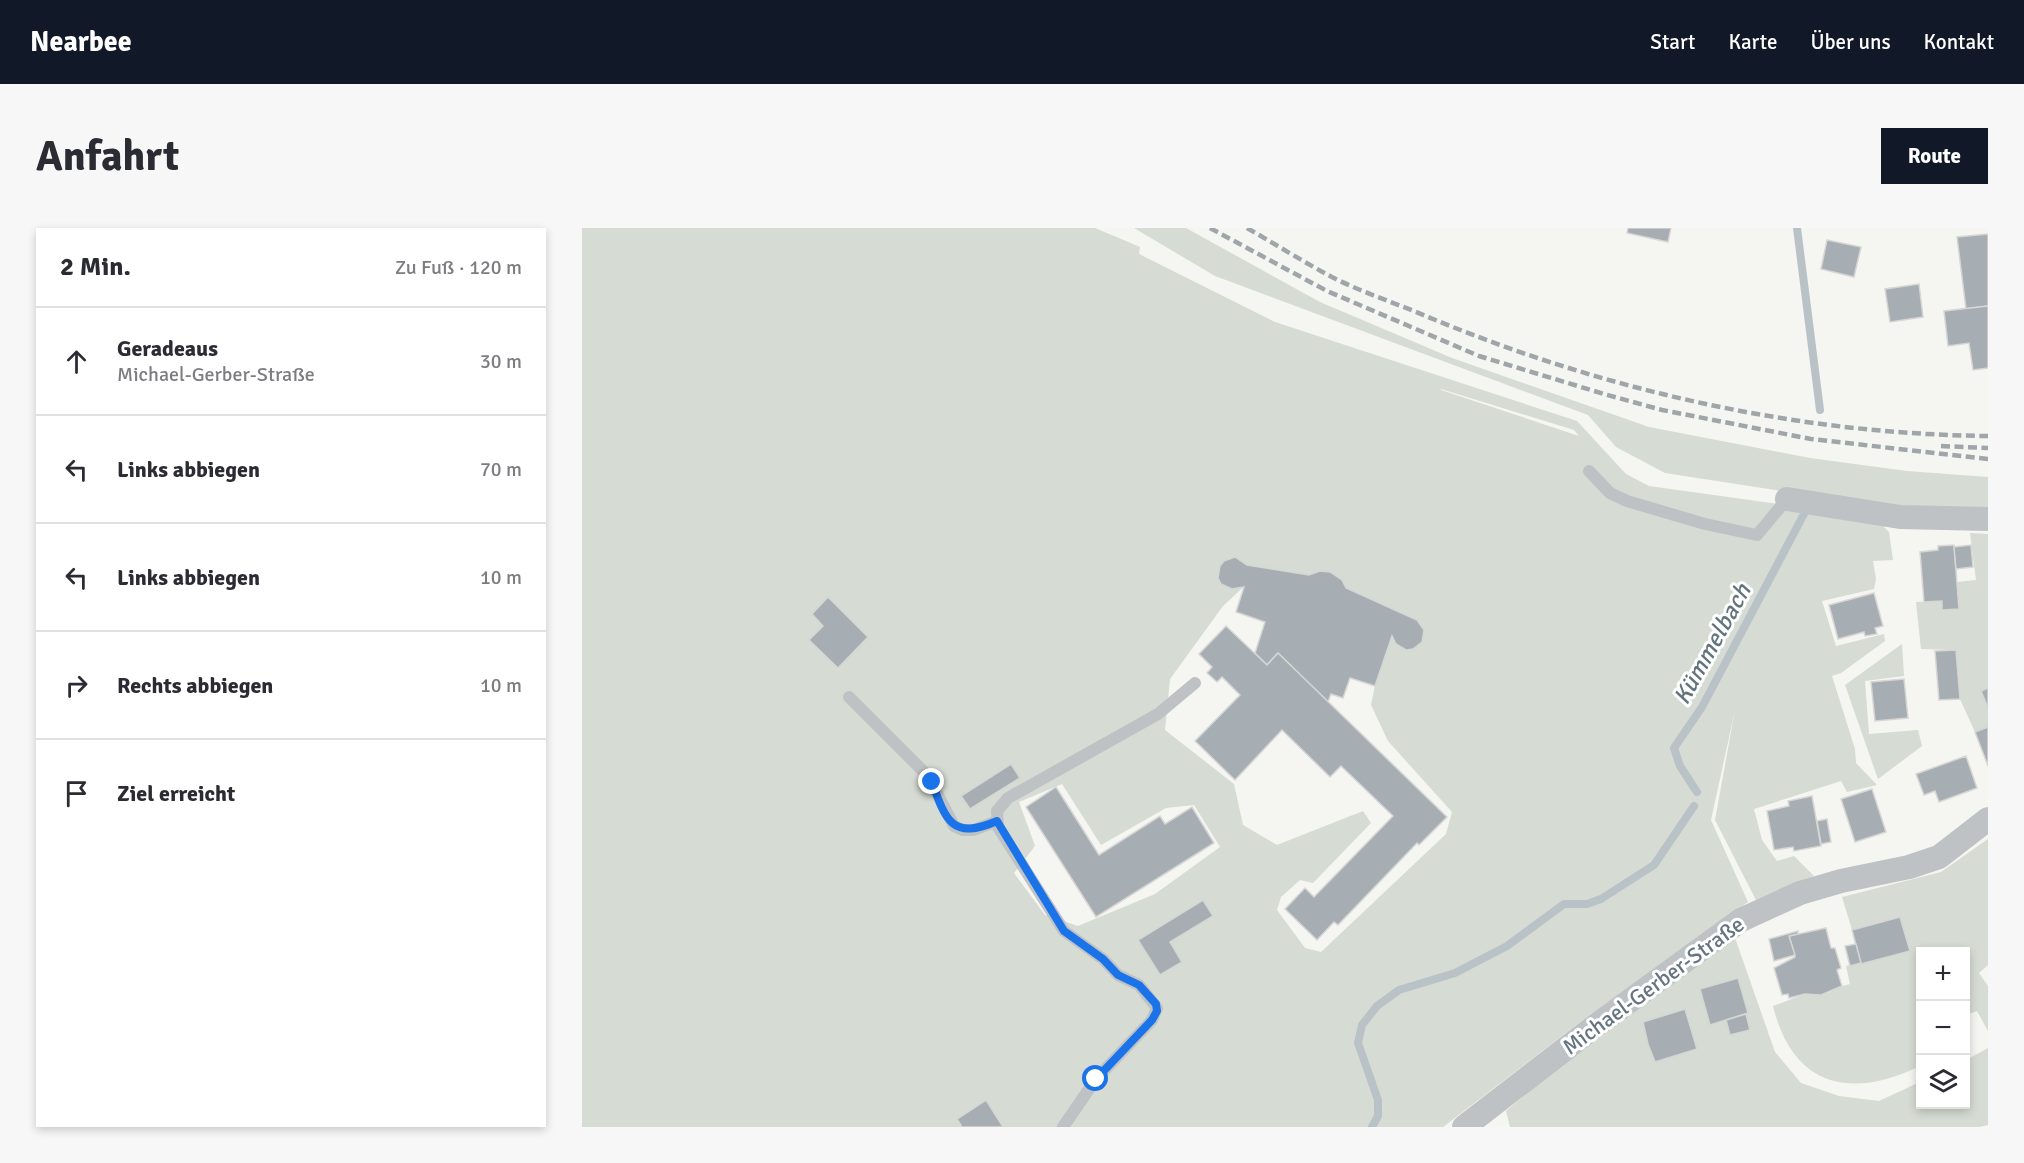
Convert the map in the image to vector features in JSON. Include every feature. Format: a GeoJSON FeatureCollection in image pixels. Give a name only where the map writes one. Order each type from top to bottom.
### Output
{"type":"FeatureCollection","features":[{"type":"Feature","properties":{"kind":"street"},"geometry":{"type":"LineString","coordinates":[[1787,499],[1900,517],[1988,519]]}},
{"type":"Feature","properties":{"kind":"street","name":"Michael-Gerber-Straße"},"geometry":{"type":"LineString","coordinates":[[1464,1127],[1741,920],[1800,893],[1841,881],[1909,867],[1940,857],[1988,819]]}},
{"type":"Feature","properties":{"kind":"lane"},"geometry":{"type":"LineString","coordinates":[[1589,471],[1610,493],[1627,501],[1705,524],[1757,535],[1787,499]]}},
{"type":"Feature","properties":{"kind":"lane"},"geometry":{"type":"LineString","coordinates":[[1063,1127],[1096,1079],[1152,1020],[1157,1011],[1156,1004],[1139,985],[1118,975],[1103,959],[1064,931],[997,821],[997,811],[1002,801],[1158,714],[1195,683]]}},
{"type":"Feature","properties":{"kind":"lane"},"geometry":{"type":"LineString","coordinates":[[849,697],[924,771],[954,825],[963,830],[974,830],[997,821]]}},
{"type":"Feature","properties":{"kind":"shaded area"},"geometry":{"type":"Polygon","coordinates":[[[582,228],[1095,228],[1140,247],[1139,254],[1275,322],[1577,421],[1626,474],[1649,486],[1799,507],[1879,522],[1889,532],[1893,560],[1873,561],[1876,579],[1874,589],[1822,601],[1836,646],[1884,634],[1885,641],[1841,673],[1832,676],[1855,749],[1856,763],[1877,785],[1847,792],[1841,781],[1754,809],[1762,840],[1777,861],[1794,856],[1814,876],[1756,900],[1715,820],[1735,710],[1711,820],[1748,902],[1588,1016],[1443,1127],[582,1127],[582,228]],[[1441,390],[1579,436],[1574,430],[1441,390]],[[1250,581],[1223,606],[1170,679],[1165,730],[1234,784],[1243,825],[1277,845],[1363,811],[1371,823],[1313,883],[1300,880],[1281,897],[1277,910],[1305,948],[1321,952],[1446,834],[1452,812],[1388,741],[1371,705],[1387,627],[1250,581]],[[1062,784],[1019,802],[1035,846],[1014,873],[1045,915],[1078,926],[1155,894],[1220,847],[1194,805],[1166,808],[1101,845],[1062,784]]]}},
{"type":"Feature","properties":{"kind":"shaded area"},"geometry":{"type":"Polygon","coordinates":[[[1134,228],[1186,228],[1320,302],[1452,358],[1649,427],[1810,458],[1907,471],[1988,477],[1988,512],[1912,511],[1665,473],[1616,447],[1588,415],[1215,276],[1134,228]]]}},
{"type":"Feature","properties":{"kind":"shaded area"},"geometry":{"type":"Polygon","coordinates":[[[1970,533],[1988,534],[1988,688],[1981,691],[1988,708],[1988,727],[1975,732],[1960,699],[1956,650],[1921,649],[1916,602],[1942,601],[1943,610],[1959,609],[1957,582],[1976,580],[1970,533]]]}},
{"type":"Feature","properties":{"kind":"shaded area"},"geometry":{"type":"Polygon","coordinates":[[[1902,644],[1904,676],[1865,681],[1869,734],[1918,730],[1922,746],[1878,779],[1845,685],[1902,644]]]}},
{"type":"Feature","properties":{"kind":"shaded area"},"geometry":{"type":"Polygon","coordinates":[[[1988,839],[1988,965],[1979,973],[1988,986],[1988,1031],[1977,1011],[1970,1014],[1970,947],[1916,947],[1916,1068],[1895,1077],[1871,1082],[1848,1083],[1828,1079],[1810,1070],[1795,1054],[1782,1033],[1773,1006],[1805,994],[1829,993],[1836,988],[1850,984],[1846,966],[1909,951],[1900,917],[1852,930],[1842,897],[1941,872],[1988,839]]]}},
{"type":"Feature","properties":{"kind":"shaded area"},"geometry":{"type":"Polygon","coordinates":[[[1734,935],[1775,1052],[1801,1083],[1839,1096],[1879,1101],[1916,1084],[1916,1109],[1970,1109],[1970,1058],[1988,1048],[1988,1125],[1979,1127],[1510,1127],[1506,1111],[1581,1047],[1734,935]]]}},
{"type":"Feature","properties":{"kind":"building"},"geometry":{"type":"Polygon","coordinates":[[[1628,228],[1671,228],[1668,242],[1627,233],[1628,228]]]}},
{"type":"Feature","properties":{"kind":"building"},"geometry":{"type":"Polygon","coordinates":[[[1988,234],[1988,306],[1966,309],[1957,237],[1988,234]]]}},
{"type":"Feature","properties":{"kind":"building"},"geometry":{"type":"Polygon","coordinates":[[[1827,240],[1861,247],[1854,277],[1821,269],[1827,240]]]}},
{"type":"Feature","properties":{"kind":"building"},"geometry":{"type":"Polygon","coordinates":[[[1919,284],[1923,317],[1890,322],[1885,289],[1919,284]]]}},
{"type":"Feature","properties":{"kind":"building"},"geometry":{"type":"Polygon","coordinates":[[[1988,306],[1988,368],[1973,370],[1969,343],[1948,346],[1944,311],[1988,306]]]}},
{"type":"Feature","properties":{"kind":"building"},"geometry":{"type":"Polygon","coordinates":[[[1954,545],[1959,609],[1942,610],[1942,601],[1924,602],[1920,552],[1938,550],[1938,546],[1954,545]]]}},
{"type":"Feature","properties":{"kind":"building"},"geometry":{"type":"Polygon","coordinates":[[[1971,545],[1973,567],[1956,569],[1954,547],[1971,545]]]}},
{"type":"Feature","properties":{"kind":"building"},"geometry":{"type":"Polygon","coordinates":[[[1235,557],[1247,565],[1309,575],[1320,571],[1330,572],[1342,580],[1346,588],[1417,620],[1424,630],[1422,642],[1413,649],[1406,650],[1396,644],[1392,636],[1375,686],[1350,678],[1343,698],[1331,694],[1328,702],[1278,653],[1267,665],[1255,653],[1265,622],[1236,612],[1244,587],[1232,589],[1221,584],[1218,578],[1220,566],[1224,561],[1235,557]]]}},
{"type":"Feature","properties":{"kind":"building"},"geometry":{"type":"Polygon","coordinates":[[[1874,593],[1883,626],[1875,628],[1877,634],[1865,636],[1864,632],[1838,639],[1829,605],[1874,593]]]}},
{"type":"Feature","properties":{"kind":"building"},"geometry":{"type":"Polygon","coordinates":[[[828,597],[868,637],[838,668],[809,640],[823,626],[812,614],[828,597]]]}},
{"type":"Feature","properties":{"kind":"building"},"geometry":{"type":"Polygon","coordinates":[[[1226,626],[1267,665],[1278,653],[1447,817],[1419,845],[1417,843],[1338,925],[1334,922],[1317,940],[1285,909],[1305,888],[1314,897],[1393,816],[1341,766],[1330,777],[1282,730],[1235,780],[1195,741],[1240,695],[1222,677],[1217,682],[1207,673],[1212,667],[1199,654],[1226,626]]]}},
{"type":"Feature","properties":{"kind":"building"},"geometry":{"type":"Polygon","coordinates":[[[1956,650],[1960,699],[1939,700],[1935,651],[1956,650]]]}},
{"type":"Feature","properties":{"kind":"building"},"geometry":{"type":"Polygon","coordinates":[[[1904,679],[1908,718],[1875,721],[1871,682],[1904,679]]]}},
{"type":"Feature","properties":{"kind":"building"},"geometry":{"type":"Polygon","coordinates":[[[1988,688],[1988,708],[1981,691],[1988,688]]]}},
{"type":"Feature","properties":{"kind":"building"},"geometry":{"type":"Polygon","coordinates":[[[1988,727],[1988,766],[1975,732],[1988,727]]]}},
{"type":"Feature","properties":{"kind":"building"},"geometry":{"type":"Polygon","coordinates":[[[1966,756],[1977,788],[1939,802],[1935,791],[1924,795],[1916,774],[1966,756]]]}},
{"type":"Feature","properties":{"kind":"building"},"geometry":{"type":"Polygon","coordinates":[[[1011,764],[1020,778],[970,809],[961,796],[1011,764]]]}},
{"type":"Feature","properties":{"kind":"building"},"geometry":{"type":"Polygon","coordinates":[[[1056,787],[1099,855],[1160,816],[1165,824],[1192,807],[1214,843],[1096,917],[1026,807],[1056,787]]]}},
{"type":"Feature","properties":{"kind":"building"},"geometry":{"type":"Polygon","coordinates":[[[1872,789],[1886,832],[1855,842],[1841,799],[1872,789]]]}},
{"type":"Feature","properties":{"kind":"building"},"geometry":{"type":"Polygon","coordinates":[[[1812,796],[1821,846],[1794,851],[1793,847],[1774,850],[1767,811],[1789,806],[1788,801],[1812,796]]]}},
{"type":"Feature","properties":{"kind":"building"},"geometry":{"type":"Polygon","coordinates":[[[1827,819],[1831,842],[1821,844],[1817,821],[1827,819]]]}},
{"type":"Feature","properties":{"kind":"building"},"geometry":{"type":"Polygon","coordinates":[[[1203,900],[1213,916],[1170,942],[1182,962],[1160,975],[1138,940],[1203,900]]]}},
{"type":"Feature","properties":{"kind":"building"},"geometry":{"type":"Polygon","coordinates":[[[1900,917],[1910,951],[1861,964],[1852,930],[1900,917]]]}},
{"type":"Feature","properties":{"kind":"building"},"geometry":{"type":"Polygon","coordinates":[[[1826,928],[1831,948],[1835,948],[1841,968],[1837,970],[1842,986],[1821,995],[1805,994],[1789,998],[1788,994],[1782,995],[1774,968],[1795,957],[1789,936],[1826,928]]]}},
{"type":"Feature","properties":{"kind":"building"},"geometry":{"type":"Polygon","coordinates":[[[1798,931],[1798,934],[1789,936],[1795,955],[1774,961],[1769,939],[1798,931]]]}},
{"type":"Feature","properties":{"kind":"building"},"geometry":{"type":"Polygon","coordinates":[[[1856,944],[1861,963],[1850,966],[1845,946],[1856,944]]]}},
{"type":"Feature","properties":{"kind":"building"},"geometry":{"type":"Polygon","coordinates":[[[1738,978],[1748,1013],[1710,1025],[1700,989],[1738,978]]]}},
{"type":"Feature","properties":{"kind":"building"},"geometry":{"type":"Polygon","coordinates":[[[1685,1009],[1697,1049],[1655,1062],[1643,1022],[1685,1009]]]}},
{"type":"Feature","properties":{"kind":"building"},"geometry":{"type":"Polygon","coordinates":[[[1746,1014],[1750,1030],[1730,1035],[1726,1020],[1746,1014]]]}},
{"type":"Feature","properties":{"kind":"building"},"geometry":{"type":"Polygon","coordinates":[[[986,1100],[1003,1127],[962,1127],[957,1119],[986,1100]]]}},
{"type":"Feature","properties":{"kind":"waterway","name":"Kümmelbach"},"geometry":{"type":"LineString","coordinates":[[1797,228],[1820,410]]}},
{"type":"Feature","properties":{"kind":"waterway","name":"Kümmelbach"},"geometry":{"type":"LineString","coordinates":[[1697,792],[1680,766],[1674,748],[1702,707],[1805,512]]}},
{"type":"Feature","properties":{"kind":"waterway","name":"Kümmelbach"},"geometry":{"type":"LineString","coordinates":[[1372,1127],[1378,1116],[1378,1100],[1358,1043],[1362,1025],[1377,1006],[1399,990],[1455,973],[1507,946],[1564,904],[1587,904],[1601,899],[1654,865],[1694,806]]}},
{"type":"Feature","properties":{"kind":"railway"},"geometry":{"type":"LineString","coordinates":[[1210,228],[1327,291],[1479,356],[1604,394],[1662,410],[1811,439],[1988,459]]}},
{"type":"Feature","properties":{"kind":"railway"},"geometry":{"type":"LineString","coordinates":[[1247,228],[1340,281],[1361,290],[1482,338],[1552,363],[1623,384],[1695,402],[1768,416],[1914,433],[1988,436]]}},
{"type":"Feature","properties":{"kind":"railway"},"geometry":{"type":"LineString","coordinates":[[1941,446],[1988,448]]}},
{"type":"Feature","properties":{"kind":"route"},"geometry":{"type":"LineString","coordinates":[[932,782],[951,823],[959,829],[974,830],[997,821],[998,827],[1064,931],[1103,959],[1122,978],[1131,979],[1139,985],[1156,1004],[1157,1011],[1152,1020],[1096,1079]]}}]}
